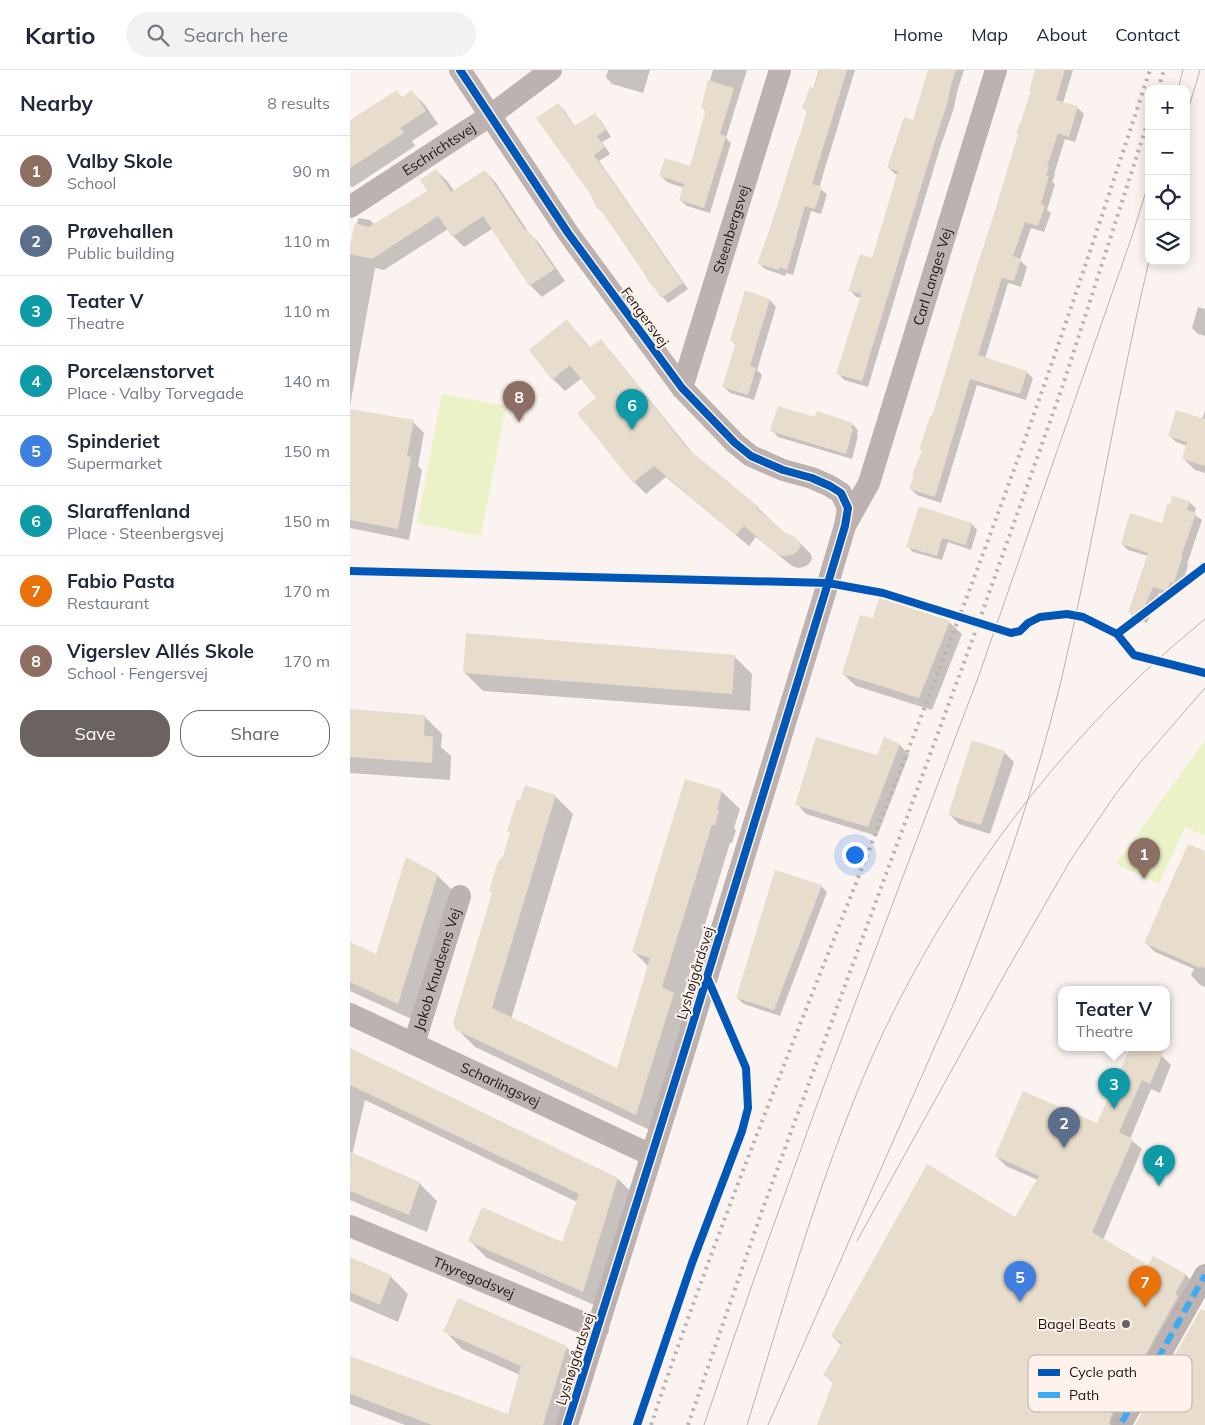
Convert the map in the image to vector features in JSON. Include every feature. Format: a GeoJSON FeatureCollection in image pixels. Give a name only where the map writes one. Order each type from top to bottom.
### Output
{"type":"FeatureCollection","features":[{"type":"Feature","properties":{"kind":"street","name":"Fengersvej"},"geometry":{"type":"LineString","coordinates":[[460,70],[568,233],[682,388],[735,443],[751,456],[783,470],[812,478],[841,493],[848,508],[845,526]]}},
{"type":"Feature","properties":{"kind":"street","name":"Eschrichtsvej"},"geometry":{"type":"LineString","coordinates":[[350,207],[491,115],[551,70]]}},
{"type":"Feature","properties":{"kind":"street","name":"Steenbergsvej"},"geometry":{"type":"LineString","coordinates":[[682,388],[780,70]]}},
{"type":"Feature","properties":{"kind":"street","name":"Carl Langes Vej"},"geometry":{"type":"LineString","coordinates":[[869,483],[996,70]]}},
{"type":"Feature","properties":{"kind":"street","name":"Lyshøjgårdsvej"},"geometry":{"type":"LineString","coordinates":[[567,1425],[845,526],[869,483]]}},
{"type":"Feature","properties":{"kind":"street","name":"Jakob Knudsens Vej"},"geometry":{"type":"LineString","coordinates":[[414,1044],[460,896]]}},
{"type":"Feature","properties":{"kind":"street","name":"Scharlingsvej"},"geometry":{"type":"LineString","coordinates":[[350,1014],[651,1155]]}},
{"type":"Feature","properties":{"kind":"street","name":"Thyregodsvej"},"geometry":{"type":"LineString","coordinates":[[350,1226],[598,1329]]}},
{"type":"Feature","properties":{"kind":"street"},"geometry":{"type":"LineString","coordinates":[[1160,1355],[1205,1275]]}},
{"type":"Feature","properties":{"kind":"street"},"geometry":{"type":"LineString","coordinates":[[1122,1422],[1128,1412]]}},
{"type":"Feature","properties":{"kind":"green space"},"geometry":{"type":"Polygon","coordinates":[[[442,394],[506,406],[481,536],[417,523],[442,394]]]}},
{"type":"Feature","properties":{"kind":"green space"},"geometry":{"type":"Polygon","coordinates":[[[1205,740],[1205,836],[1185,827],[1159,884],[1116,864],[1205,740]]]}},
{"type":"Feature","properties":{"kind":"building"},"geometry":{"type":"Polygon","coordinates":[[[820,70],[847,70],[812,184],[822,187],[815,209],[805,206],[787,270],[780,267],[779,270],[757,264],[769,234],[800,135],[807,110],[802,108],[810,87],[814,89],[820,70]]]}},
{"type":"Feature","properties":{"kind":"building"},"geometry":{"type":"Polygon","coordinates":[[[928,70],[956,70],[862,381],[836,374],[861,294],[848,291],[860,254],[872,258],[898,171],[887,168],[904,117],[913,120],[928,70]]]}},
{"type":"Feature","properties":{"kind":"building"},"geometry":{"type":"Polygon","coordinates":[[[1035,70],[1065,70],[1056,100],[1078,106],[1069,137],[1058,133],[1047,167],[1049,167],[1046,176],[1049,176],[1041,204],[1045,206],[1038,226],[1025,222],[1013,256],[1021,259],[1014,281],[1002,278],[978,355],[1027,371],[1020,394],[970,379],[935,497],[909,489],[914,475],[912,475],[922,451],[919,450],[930,416],[932,416],[934,410],[994,215],[1018,134],[1016,133],[1031,91],[1029,91],[1035,70]]]}},
{"type":"Feature","properties":{"kind":"building"},"geometry":{"type":"Polygon","coordinates":[[[708,80],[734,88],[720,134],[726,136],[704,208],[679,200],[684,184],[659,176],[665,158],[690,166],[706,109],[701,108],[708,80]]]}},
{"type":"Feature","properties":{"kind":"building"},"geometry":{"type":"Polygon","coordinates":[[[397,90],[401,98],[412,90],[426,111],[400,128],[404,133],[350,168],[350,120],[397,90]]]}},
{"type":"Feature","properties":{"kind":"building"},"geometry":{"type":"Polygon","coordinates":[[[558,103],[574,126],[595,113],[606,130],[597,136],[605,147],[594,155],[683,283],[661,298],[599,208],[597,209],[591,195],[536,118],[558,103]]]}},
{"type":"Feature","properties":{"kind":"building"},"geometry":{"type":"Polygon","coordinates":[[[436,169],[451,192],[485,170],[525,230],[527,229],[555,269],[529,286],[483,216],[452,237],[438,216],[372,259],[350,254],[355,223],[369,227],[427,191],[420,180],[436,169]]]}},
{"type":"Feature","properties":{"kind":"building"},"geometry":{"type":"Polygon","coordinates":[[[745,290],[770,299],[750,366],[756,368],[748,395],[722,387],[736,343],[730,341],[745,290]]]}},
{"type":"Feature","properties":{"kind":"building"},"geometry":{"type":"Polygon","coordinates":[[[567,319],[589,348],[601,339],[687,448],[759,507],[757,509],[787,534],[794,536],[801,546],[797,552],[785,556],[778,555],[744,526],[736,535],[654,466],[633,483],[577,413],[596,398],[570,365],[552,380],[529,350],[567,319]]]}},
{"type":"Feature","properties":{"kind":"building"},"geometry":{"type":"Polygon","coordinates":[[[778,406],[815,417],[817,411],[853,423],[846,454],[770,431],[778,406]]]}},
{"type":"Feature","properties":{"kind":"building"},"geometry":{"type":"Polygon","coordinates":[[[350,409],[414,420],[407,456],[411,457],[398,529],[350,520],[350,409]]]}},
{"type":"Feature","properties":{"kind":"building"},"geometry":{"type":"Polygon","coordinates":[[[1176,410],[1205,419],[1205,466],[1182,459],[1187,442],[1168,436],[1176,410]]]}},
{"type":"Feature","properties":{"kind":"building"},"geometry":{"type":"Polygon","coordinates":[[[1172,496],[1190,501],[1187,510],[1196,513],[1174,583],[1170,582],[1167,591],[1153,587],[1140,617],[1128,613],[1148,553],[1121,544],[1130,513],[1162,523],[1167,504],[1170,505],[1172,496]]]}},
{"type":"Feature","properties":{"kind":"building"},"geometry":{"type":"Polygon","coordinates":[[[919,506],[972,523],[966,545],[942,538],[937,556],[906,547],[919,506]]]}},
{"type":"Feature","properties":{"kind":"building"},"geometry":{"type":"Polygon","coordinates":[[[879,598],[950,621],[919,698],[842,674],[860,615],[873,618],[879,598]]]}},
{"type":"Feature","properties":{"kind":"building"},"geometry":{"type":"Polygon","coordinates":[[[466,633],[735,655],[732,694],[463,673],[466,633]]]}},
{"type":"Feature","properties":{"kind":"building"},"geometry":{"type":"Polygon","coordinates":[[[350,709],[425,715],[424,735],[433,737],[432,763],[350,757],[350,709]]]}},
{"type":"Feature","properties":{"kind":"building"},"geometry":{"type":"Polygon","coordinates":[[[816,737],[877,755],[884,737],[900,744],[868,827],[795,805],[816,737]]]}},
{"type":"Feature","properties":{"kind":"building"},"geometry":{"type":"Polygon","coordinates":[[[972,740],[1005,751],[981,825],[948,815],[972,740]]]}},
{"type":"Feature","properties":{"kind":"building"},"geometry":{"type":"Polygon","coordinates":[[[685,779],[722,790],[717,810],[719,811],[715,825],[712,825],[662,987],[674,993],[636,1115],[456,1030],[453,1023],[492,893],[489,891],[498,861],[503,856],[510,832],[507,831],[517,800],[520,800],[525,785],[556,795],[492,1008],[617,1068],[650,958],[632,952],[685,779]]]}},
{"type":"Feature","properties":{"kind":"building"},"geometry":{"type":"Polygon","coordinates":[[[1188,844],[1205,851],[1205,968],[1201,966],[1200,968],[1144,943],[1188,844]]]}},
{"type":"Feature","properties":{"kind":"building"},"geometry":{"type":"Polygon","coordinates":[[[406,857],[438,874],[398,1004],[350,982],[350,942],[376,954],[406,857]]]}},
{"type":"Feature","properties":{"kind":"building"},"geometry":{"type":"Polygon","coordinates":[[[775,870],[822,885],[774,1010],[736,998],[775,870]]]}},
{"type":"Feature","properties":{"kind":"building"},"geometry":{"type":"Polygon","coordinates":[[[350,1048],[618,1178],[583,1292],[468,1241],[482,1207],[562,1242],[579,1194],[350,1085],[350,1048]]]}},
{"type":"Feature","properties":{"kind":"building"},"geometry":{"type":"Polygon","coordinates":[[[1129,1051],[1164,1051],[1150,1084],[1142,1080],[1119,1132],[1133,1139],[1092,1232],[1148,1265],[1153,1256],[1186,1274],[1175,1294],[1178,1296],[1145,1355],[1028,1355],[1028,1412],[1113,1412],[1109,1422],[1110,1425],[817,1425],[833,1382],[823,1375],[842,1343],[831,1336],[927,1164],[1015,1217],[1039,1176],[995,1156],[1023,1091],[1097,1123],[1129,1051]]]}},
{"type":"Feature","properties":{"kind":"building"},"geometry":{"type":"Polygon","coordinates":[[[350,1152],[420,1182],[409,1215],[350,1191],[350,1152]]]}},
{"type":"Feature","properties":{"kind":"building"},"geometry":{"type":"Polygon","coordinates":[[[350,1257],[391,1275],[380,1305],[350,1292],[350,1257]]]}},
{"type":"Feature","properties":{"kind":"building"},"geometry":{"type":"Polygon","coordinates":[[[458,1298],[567,1346],[543,1425],[432,1425],[350,1394],[350,1356],[508,1414],[521,1366],[443,1332],[458,1298]]]}},
{"type":"Feature","properties":{"kind":"building"},"geometry":{"type":"Polygon","coordinates":[[[1201,1309],[1205,1311],[1205,1425],[1135,1425],[1142,1412],[1192,1412],[1192,1355],[1175,1355],[1201,1309]]]}},
{"type":"Feature","properties":{"kind":"tram line"},"geometry":{"type":"LineString","coordinates":[[1179,85],[1183,70]]}},
{"type":"Feature","properties":{"kind":"tram line"},"geometry":{"type":"LineString","coordinates":[[1190,104],[1200,70]]}},
{"type":"Feature","properties":{"kind":"tram line"},"geometry":{"type":"LineString","coordinates":[[704,1425],[822,1091],[979,675],[1145,195]]}},
{"type":"Feature","properties":{"kind":"tram line"},"geometry":{"type":"LineString","coordinates":[[768,1425],[954,1003],[1014,844],[1039,763],[1061,681],[1148,265]]}},
{"type":"Feature","properties":{"kind":"tram line"},"geometry":{"type":"LineString","coordinates":[[747,1425],[804,1240],[836,1147],[872,1057],[922,959],[980,865],[1012,820],[1047,777],[1083,735],[1131,685],[1205,619]]}},
{"type":"Feature","properties":{"kind":"tram line"},"geometry":{"type":"LineString","coordinates":[[857,1241],[1006,972],[1070,861],[1115,795],[1139,764],[1205,688]]}},
{"type":"Feature","properties":{"kind":"railway"},"geometry":{"type":"LineString","coordinates":[[651,1425],[708,1262],[992,531],[1099,225],[1150,70]]}},
{"type":"Feature","properties":{"kind":"railway"},"geometry":{"type":"LineString","coordinates":[[1159,85],[1164,70]]}},
{"type":"Feature","properties":{"kind":"railway"},"geometry":{"type":"LineString","coordinates":[[688,1425],[763,1208],[976,630],[1063,385],[1145,130]]}},
{"type":"Feature","properties":{"kind":"marked path"},"geometry":{"type":"LineString","coordinates":[[1160,1355],[1205,1275]]}},
{"type":"Feature","properties":{"kind":"marked path"},"geometry":{"type":"LineString","coordinates":[[1122,1422],[1128,1412]]}},
{"type":"Feature","properties":{"kind":"cycle path"},"geometry":{"type":"LineString","coordinates":[[460,70],[568,233],[682,388],[735,443],[751,456],[783,470],[812,478],[830,486],[841,493],[848,508],[845,526],[828,583],[567,1425]]}},
{"type":"Feature","properties":{"kind":"cycle path"},"geometry":{"type":"LineString","coordinates":[[1117,634],[1205,567]]}},
{"type":"Feature","properties":{"kind":"cycle path"},"geometry":{"type":"LineString","coordinates":[[350,571],[828,583],[883,593],[1011,633],[1020,631],[1028,623],[1040,617],[1067,614],[1083,617],[1117,634],[1134,655],[1205,673]]}},
{"type":"Feature","properties":{"kind":"cycle path"},"geometry":{"type":"LineString","coordinates":[[637,1425],[692,1263],[742,1131],[748,1108],[746,1068],[707,977]]}},
{"type":"Feature","properties":{"kind":"place","name":"Vigerslev Allés Skole"},"geometry":{"type":"Point","coordinates":[519,422]}},
{"type":"Feature","properties":{"kind":"place","name":"Slaraffenland"},"geometry":{"type":"Point","coordinates":[632,430]}},
{"type":"Feature","properties":{"kind":"place","name":"Valby Skole"},"geometry":{"type":"Point","coordinates":[1144,879]}},
{"type":"Feature","properties":{"kind":"place","name":"Teater V"},"geometry":{"type":"Point","coordinates":[1114,1109]}},
{"type":"Feature","properties":{"kind":"place","name":"Prøvehallen"},"geometry":{"type":"Point","coordinates":[1064,1148]}},
{"type":"Feature","properties":{"kind":"place","name":"Porcelænstorvet"},"geometry":{"type":"Point","coordinates":[1159,1186]}},
{"type":"Feature","properties":{"kind":"place","name":"Spinderiet"},"geometry":{"type":"Point","coordinates":[1020,1302]}},
{"type":"Feature","properties":{"kind":"place","name":"Fabio Pasta"},"geometry":{"type":"Point","coordinates":[1145,1307]}},
{"type":"Feature","properties":{"kind":"place","name":"Bagel Beats"},"geometry":{"type":"Point","coordinates":[1126,1324]}}]}
